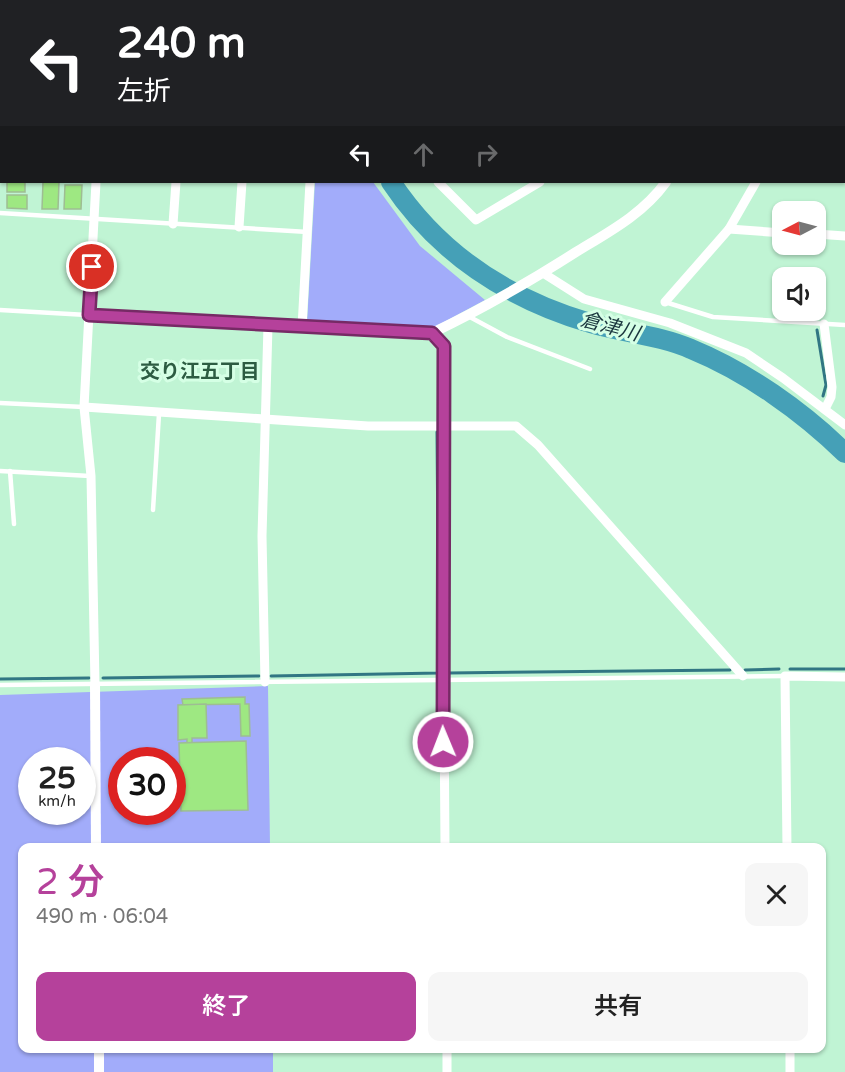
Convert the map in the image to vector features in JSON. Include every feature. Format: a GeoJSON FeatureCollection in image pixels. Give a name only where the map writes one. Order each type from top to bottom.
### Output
{"type":"FeatureCollection","features":[{"type":"Feature","properties":{"kind":"street"},"geometry":{"type":"LineString","coordinates":[[96,183],[84,407],[92,476],[96,843]]}},
{"type":"Feature","properties":{"kind":"street"},"geometry":{"type":"LineString","coordinates":[[173,224],[176,183]]}},
{"type":"Feature","properties":{"kind":"street"},"geometry":{"type":"LineString","coordinates":[[239,227],[242,183]]}},
{"type":"Feature","properties":{"kind":"street"},"geometry":{"type":"LineString","coordinates":[[302,327],[310,183]]}},
{"type":"Feature","properties":{"kind":"street"},"geometry":{"type":"LineString","coordinates":[[439,183],[476,220],[538,183]]}},
{"type":"Feature","properties":{"kind":"street"},"geometry":{"type":"LineString","coordinates":[[89,315],[432,333],[487,306],[625,222],[665,183]]}},
{"type":"Feature","properties":{"kind":"street"},"geometry":{"type":"LineString","coordinates":[[665,302],[729,230],[755,183]]}},
{"type":"Feature","properties":{"kind":"street"},"geometry":{"type":"LineString","coordinates":[[729,230],[772,232]]}},
{"type":"Feature","properties":{"kind":"street"},"geometry":{"type":"LineString","coordinates":[[826,235],[845,236]]}},
{"type":"Feature","properties":{"kind":"street"},"geometry":{"type":"LineString","coordinates":[[539,275],[584,299],[670,323],[746,353],[845,425]]}},
{"type":"Feature","properties":{"kind":"street"},"geometry":{"type":"LineString","coordinates":[[824,324],[832,387],[831,397],[825,409]]}},
{"type":"Feature","properties":{"kind":"street"},"geometry":{"type":"LineString","coordinates":[[265,682],[263,420],[268,326]]}},
{"type":"Feature","properties":{"kind":"street"},"geometry":{"type":"LineString","coordinates":[[432,333],[444,346],[442,427],[445,843]]}},
{"type":"Feature","properties":{"kind":"street"},"geometry":{"type":"LineString","coordinates":[[84,407],[159,414],[368,426],[516,426],[538,445],[743,676]]}},
{"type":"Feature","properties":{"kind":"street"},"geometry":{"type":"LineString","coordinates":[[787,843],[785,676],[845,676]]}},
{"type":"Feature","properties":{"kind":"street"},"geometry":{"type":"LineString","coordinates":[[99,1053],[99,1072]]}},
{"type":"Feature","properties":{"kind":"street"},"geometry":{"type":"LineString","coordinates":[[447,1053],[447,1072]]}},
{"type":"Feature","properties":{"kind":"street"},"geometry":{"type":"LineString","coordinates":[[790,1053],[790,1072]]}},
{"type":"Feature","properties":{"kind":"lane"},"geometry":{"type":"LineString","coordinates":[[0,213],[308,232]]}},
{"type":"Feature","properties":{"kind":"lane"},"geometry":{"type":"LineString","coordinates":[[665,302],[713,317],[845,325]]}},
{"type":"Feature","properties":{"kind":"lane"},"geometry":{"type":"LineString","coordinates":[[0,310],[89,315]]}},
{"type":"Feature","properties":{"kind":"lane"},"geometry":{"type":"LineString","coordinates":[[468,316],[507,337],[590,369]]}},
{"type":"Feature","properties":{"kind":"lane"},"geometry":{"type":"LineString","coordinates":[[0,403],[84,407]]}},
{"type":"Feature","properties":{"kind":"lane"},"geometry":{"type":"LineString","coordinates":[[153,510],[159,414]]}},
{"type":"Feature","properties":{"kind":"lane"},"geometry":{"type":"LineString","coordinates":[[0,471],[92,476]]}},
{"type":"Feature","properties":{"kind":"lane"},"geometry":{"type":"LineString","coordinates":[[10,471],[14,524]]}},
{"type":"Feature","properties":{"kind":"lane"},"geometry":{"type":"LineString","coordinates":[[0,685],[443,678],[785,676]]}},
{"type":"Feature","properties":{"kind":"shaded area"},"geometry":{"type":"Polygon","coordinates":[[[315,183],[374,183],[420,246],[485,300],[429,330],[307,323],[315,183]]]}},
{"type":"Feature","properties":{"kind":"shaded area"},"geometry":{"type":"Polygon","coordinates":[[[268,686],[270,843],[18,843],[18,1053],[273,1053],[273,1072],[0,1072],[0,695],[268,686]]]}},
{"type":"Feature","properties":{"kind":"building"},"geometry":{"type":"Polygon","coordinates":[[[7,183],[25,183],[25,192],[7,192],[7,183]]]}},
{"type":"Feature","properties":{"kind":"building"},"geometry":{"type":"Polygon","coordinates":[[[43,183],[59,183],[58,209],[42,209],[43,183]]]}},
{"type":"Feature","properties":{"kind":"building"},"geometry":{"type":"Polygon","coordinates":[[[65,185],[82,185],[81,209],[64,209],[65,185]]]}},
{"type":"Feature","properties":{"kind":"building"},"geometry":{"type":"Polygon","coordinates":[[[7,195],[27,195],[27,209],[7,208],[7,195]]]}},
{"type":"Feature","properties":{"kind":"building"},"geometry":{"type":"Polygon","coordinates":[[[245,697],[245,704],[249,704],[250,736],[241,736],[240,704],[183,705],[182,699],[245,697]]]}},
{"type":"Feature","properties":{"kind":"building"},"geometry":{"type":"Polygon","coordinates":[[[206,704],[207,738],[192,738],[192,743],[187,743],[187,739],[178,740],[178,705],[206,704]]]}},
{"type":"Feature","properties":{"kind":"building"},"geometry":{"type":"Polygon","coordinates":[[[246,741],[248,810],[186,811],[186,747],[179,747],[179,743],[246,741]]]}},
{"type":"Feature","properties":{"kind":"waterway","name":"倉津川"},"geometry":{"type":"LineString","coordinates":[[392,183],[430,231],[477,270],[503,287],[560,313],[590,323],[666,340],[712,358],[773,394],[811,422],[845,453]]}},
{"type":"Feature","properties":{"kind":"waterway"},"geometry":{"type":"LineString","coordinates":[[817,330],[826,385],[823,396]]}},
{"type":"Feature","properties":{"kind":"waterway"},"geometry":{"type":"LineString","coordinates":[[271,676],[439,673],[437,432]]}},
{"type":"Feature","properties":{"kind":"waterway"},"geometry":{"type":"LineString","coordinates":[[745,670],[779,669]]}},
{"type":"Feature","properties":{"kind":"waterway"},"geometry":{"type":"LineString","coordinates":[[790,669],[845,669]]}},
{"type":"Feature","properties":{"kind":"waterway"},"geometry":{"type":"LineString","coordinates":[[449,673],[730,670]]}},
{"type":"Feature","properties":{"kind":"waterway"},"geometry":{"type":"LineString","coordinates":[[103,678],[259,676]]}},
{"type":"Feature","properties":{"kind":"waterway"},"geometry":{"type":"LineString","coordinates":[[0,679],[89,678]]}},
{"type":"Feature","properties":{"kind":"district","name":"交り江五丁目"},"geometry":{"type":"Point","coordinates":[200,372]}},
{"type":"Feature","properties":{"kind":"route"},"geometry":{"type":"LineString","coordinates":[[92,267],[89,315],[432,333],[444,346],[443,742]]}}]}
